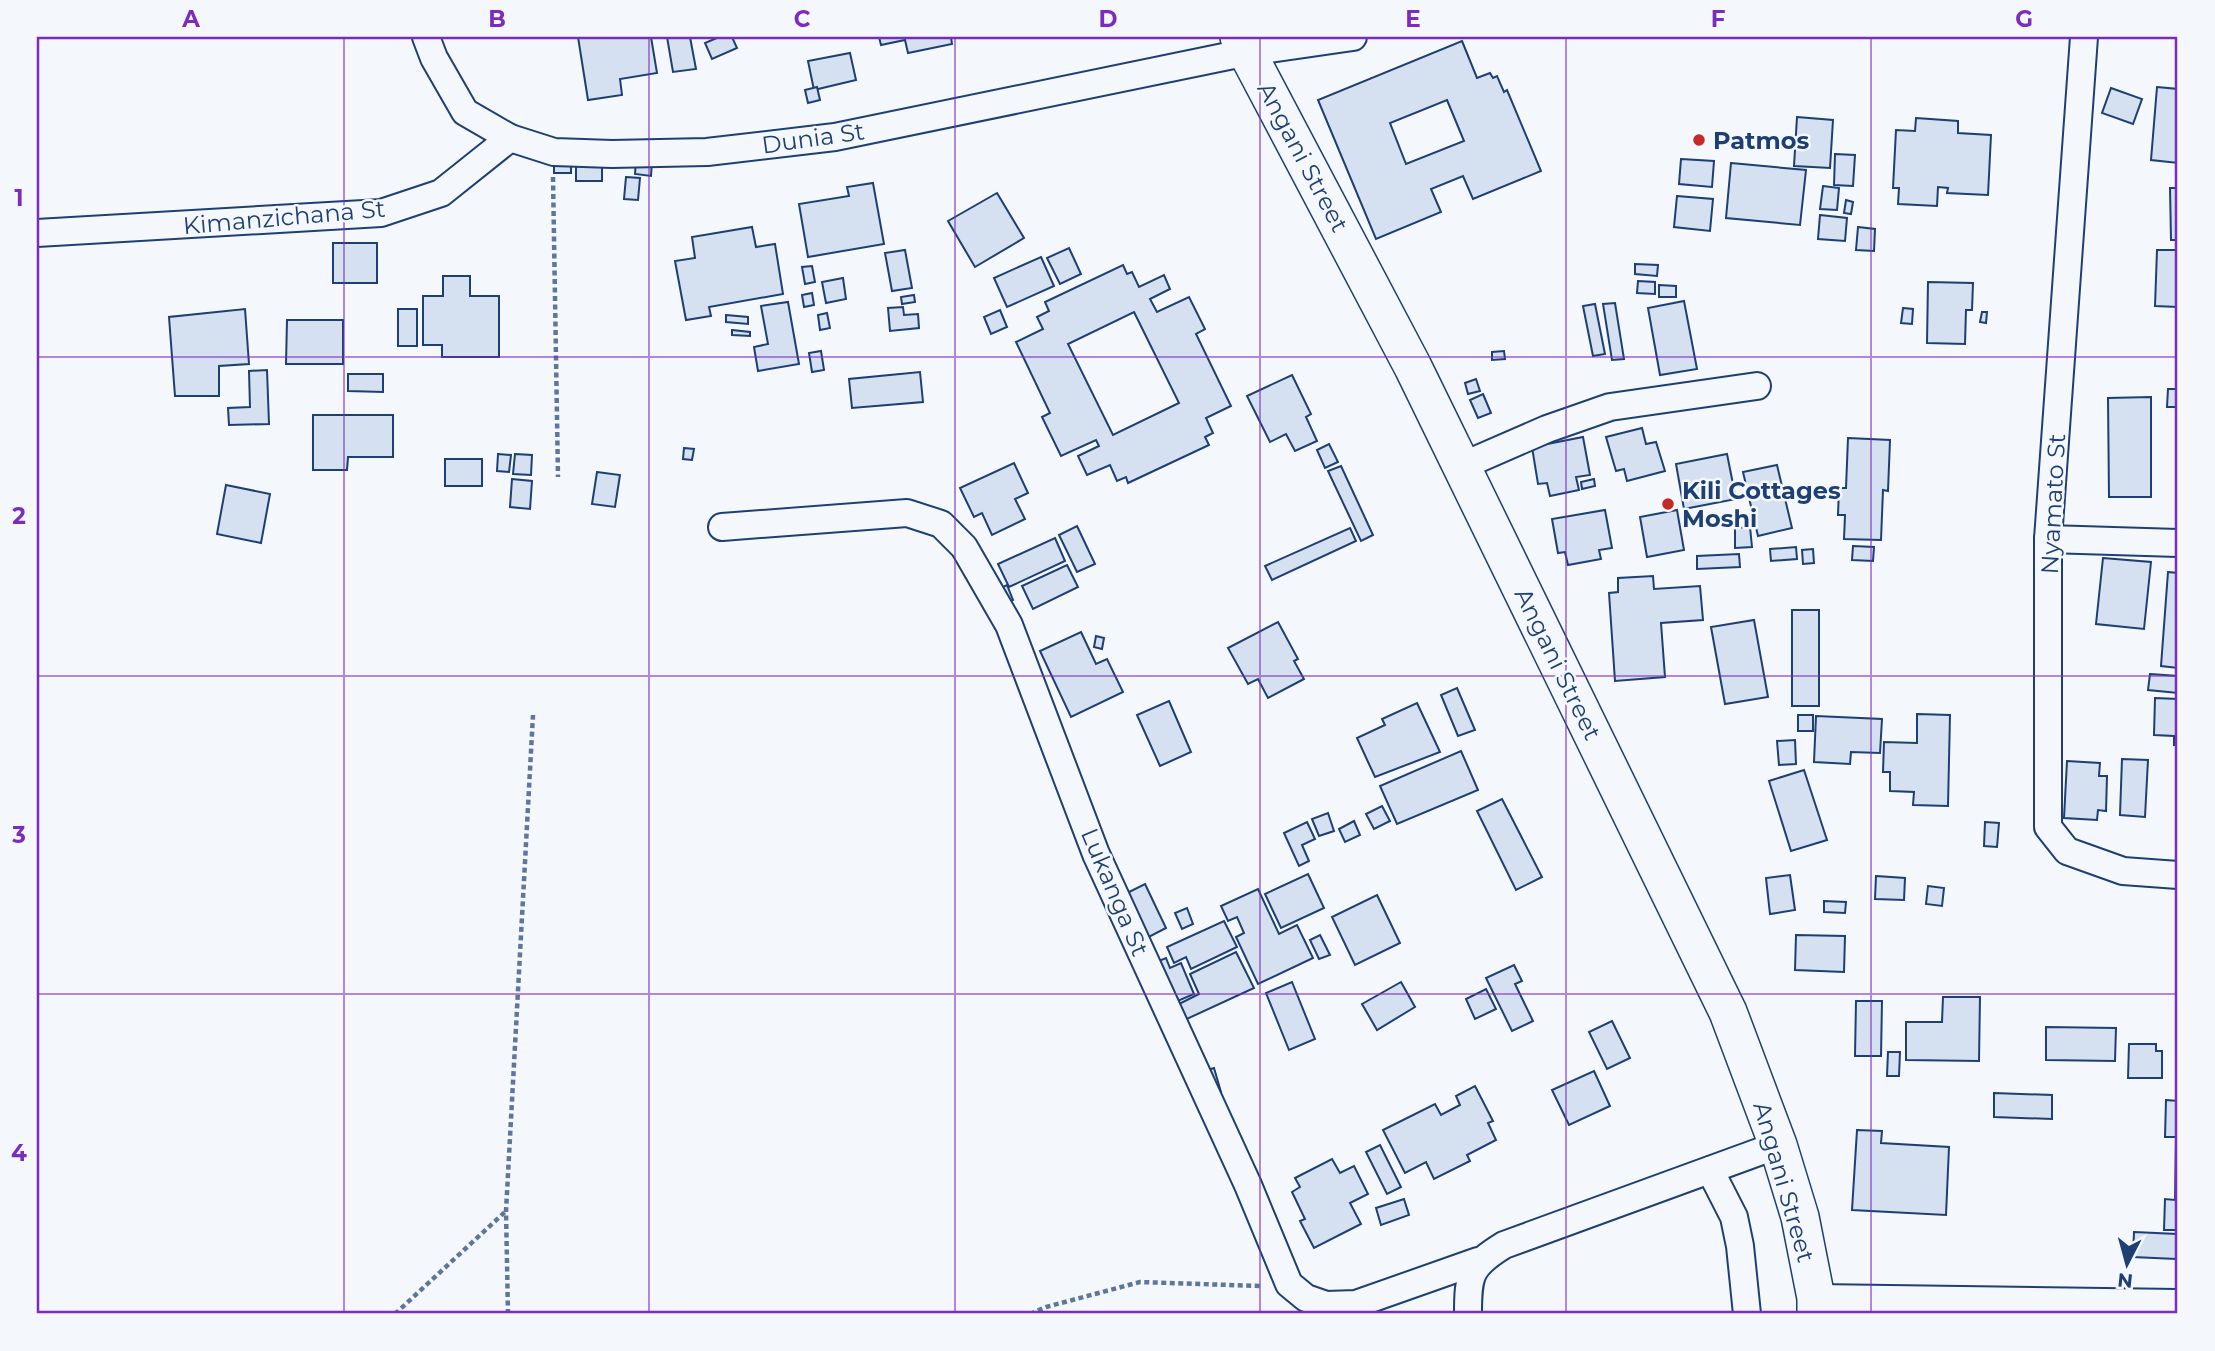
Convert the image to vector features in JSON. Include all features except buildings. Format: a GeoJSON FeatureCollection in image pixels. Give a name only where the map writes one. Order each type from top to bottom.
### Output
{"type":"FeatureCollection","features":[{"type":"Feature","properties":{"kind":"street","name":"Dunia St"},"geometry":{"type":"LineString","coordinates":[[426,37],[434,58],[465,112],[510,138],[554,152],[707,152],[835,137],[1243,44]]}},
{"type":"Feature","properties":{"kind":"street"},"geometry":{"type":"LineString","coordinates":[[1243,44],[1353,37]]}},
{"type":"Feature","properties":{"kind":"street","name":"Nyamato St"},"geometry":{"type":"LineString","coordinates":[[2084,37],[2049,539],[2048,827],[2067,851],[2123,871],[2178,876]]}},
{"type":"Feature","properties":{"kind":"street","name":"Angani Street"},"geometry":{"type":"LineString","coordinates":[[1243,44],[1462,466],[1728,1012],[1778,1145],[1800,1217],[1816,1306]]}},
{"type":"Feature","properties":{"kind":"street","name":"Kimanzichana St"},"geometry":{"type":"LineString","coordinates":[[37,233],[381,213],[441,193],[510,138]]}},
{"type":"Feature","properties":{"kind":"street"},"geometry":{"type":"LineString","coordinates":[[1462,466],[1547,429],[1610,407],[1757,386]]}},
{"type":"Feature","properties":{"kind":"street","name":"Lukanga St"},"geometry":{"type":"LineString","coordinates":[[722,527],[907,513],[941,524],[964,547],[1009,625],[1096,854],[1248,1185],[1289,1284]]}},
{"type":"Feature","properties":{"kind":"street"},"geometry":{"type":"LineString","coordinates":[[2049,539],[2178,543]]}},
{"type":"Feature","properties":{"kind":"street"},"geometry":{"type":"LineString","coordinates":[[1289,1284],[1306,1297],[1326,1305],[1356,1304],[1478,1261],[1504,1245],[1778,1145]]}},
{"type":"Feature","properties":{"kind":"street"},"geometry":{"type":"LineString","coordinates":[[1710,1170],[1734,1217],[1747,1314]]}},
{"type":"Feature","properties":{"kind":"street"},"geometry":{"type":"LineString","coordinates":[[1468,1314],[1468,1290],[1478,1261]]}},
{"type":"Feature","properties":{"kind":"street"},"geometry":{"type":"LineString","coordinates":[[1816,1306],[2178,1303]]}},
{"type":"Feature","properties":{"kind":"path"},"geometry":{"type":"LineString","coordinates":[[554,152],[551,218],[558,477]]}},
{"type":"Feature","properties":{"kind":"path"},"geometry":{"type":"LineString","coordinates":[[508,1314],[506,1211],[533,715]]}},
{"type":"Feature","properties":{"kind":"path"},"geometry":{"type":"LineString","coordinates":[[395,1314],[506,1211]]}},
{"type":"Feature","properties":{"kind":"path"},"geometry":{"type":"LineString","coordinates":[[1030,1314],[1046,1307],[1140,1282],[1236,1287],[1289,1284]]}},
{"type":"Feature","properties":{"kind":"place","name":"Patmos"},"geometry":{"type":"Point","coordinates":[1699,140]}},
{"type":"Feature","properties":{"kind":"place","name":"Kili Cottages Moshi"},"geometry":{"type":"Point","coordinates":[1668,504]}}]}
